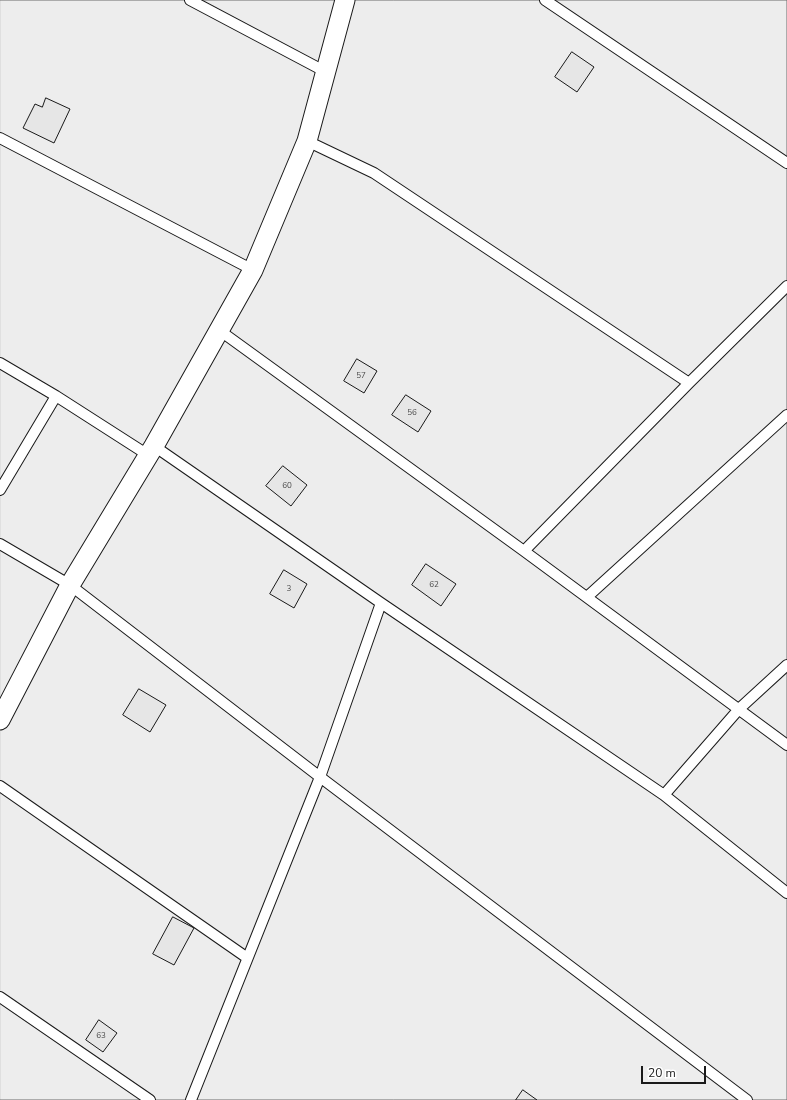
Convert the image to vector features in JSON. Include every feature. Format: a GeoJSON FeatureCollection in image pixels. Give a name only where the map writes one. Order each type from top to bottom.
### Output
{"type":"FeatureCollection","features":[{"type":"Feature","properties":{"kind":"street"},"geometry":{"type":"LineString","coordinates":[[0,720],[70,585],[151,451],[253,270],[307,141],[344,0]]}},
{"type":"Feature","properties":{"kind":"lane"},"geometry":{"type":"LineString","coordinates":[[190,0],[326,72]]}},
{"type":"Feature","properties":{"kind":"lane"},"geometry":{"type":"LineString","coordinates":[[545,0],[787,163]]}},
{"type":"Feature","properties":{"kind":"lane"},"geometry":{"type":"LineString","coordinates":[[0,138],[253,270]]}},
{"type":"Feature","properties":{"kind":"lane"},"geometry":{"type":"LineString","coordinates":[[307,141],[374,173],[689,383]]}},
{"type":"Feature","properties":{"kind":"lane"},"geometry":{"type":"LineString","coordinates":[[524,551],[689,383],[787,286]]}},
{"type":"Feature","properties":{"kind":"lane"},"geometry":{"type":"LineString","coordinates":[[219,330],[587,597],[787,745]]}},
{"type":"Feature","properties":{"kind":"lane"},"geometry":{"type":"LineString","coordinates":[[0,364],[151,451],[381,603],[664,795],[787,893]]}},
{"type":"Feature","properties":{"kind":"lane"},"geometry":{"type":"LineString","coordinates":[[0,490],[56,396]]}},
{"type":"Feature","properties":{"kind":"lane"},"geometry":{"type":"LineString","coordinates":[[587,597],[787,415]]}},
{"type":"Feature","properties":{"kind":"lane"},"geometry":{"type":"LineString","coordinates":[[0,544],[70,585],[320,777],[747,1100]]}},
{"type":"Feature","properties":{"kind":"lane"},"geometry":{"type":"LineString","coordinates":[[191,1100],[246,957],[320,777],[381,603]]}},
{"type":"Feature","properties":{"kind":"lane"},"geometry":{"type":"LineString","coordinates":[[664,795],[739,709],[787,665]]}},
{"type":"Feature","properties":{"kind":"lane"},"geometry":{"type":"LineString","coordinates":[[0,786],[246,957]]}},
{"type":"Feature","properties":{"kind":"lane"},"geometry":{"type":"LineString","coordinates":[[0,997],[150,1100]]}},
{"type":"Feature","properties":{"kind":"shaded area"},"geometry":{"type":"Polygon","coordinates":[[[0,0],[787,0],[787,1100],[0,1100],[0,0]]]}},
{"type":"Feature","properties":{"kind":"building"},"geometry":{"type":"Polygon","coordinates":[[[572,52],[594,67],[577,92],[555,77],[572,52]]]}},
{"type":"Feature","properties":{"kind":"building"},"geometry":{"type":"Polygon","coordinates":[[[46,98],[70,109],[54,143],[23,128],[35,104],[42,107],[46,98]]]}},
{"type":"Feature","properties":{"kind":"building"},"geometry":{"type":"Polygon","coordinates":[[[357,359],[377,371],[364,393],[344,381],[357,359]]]}},
{"type":"Feature","properties":{"kind":"building"},"geometry":{"type":"Polygon","coordinates":[[[406,395],[431,411],[418,432],[392,415],[406,395]]]}},
{"type":"Feature","properties":{"kind":"building"},"geometry":{"type":"Polygon","coordinates":[[[283,466],[307,485],[291,506],[266,486],[283,466]]]}},
{"type":"Feature","properties":{"kind":"building"},"geometry":{"type":"Polygon","coordinates":[[[426,564],[456,584],[441,606],[412,585],[426,564]]]}},
{"type":"Feature","properties":{"kind":"building"},"geometry":{"type":"Polygon","coordinates":[[[284,570],[307,584],[294,608],[270,594],[284,570]]]}},
{"type":"Feature","properties":{"kind":"building"},"geometry":{"type":"Polygon","coordinates":[[[139,689],[166,705],[150,732],[123,715],[139,689]]]}},
{"type":"Feature","properties":{"kind":"building"},"geometry":{"type":"Polygon","coordinates":[[[173,917],[194,928],[174,965],[153,954],[173,917]]]}},
{"type":"Feature","properties":{"kind":"building"},"geometry":{"type":"Polygon","coordinates":[[[99,1020],[117,1033],[103,1052],[86,1040],[99,1020]]]}},
{"type":"Feature","properties":{"kind":"building"},"geometry":{"type":"Polygon","coordinates":[[[523,1090],[537,1100],[516,1100],[523,1090]]]}}]}
